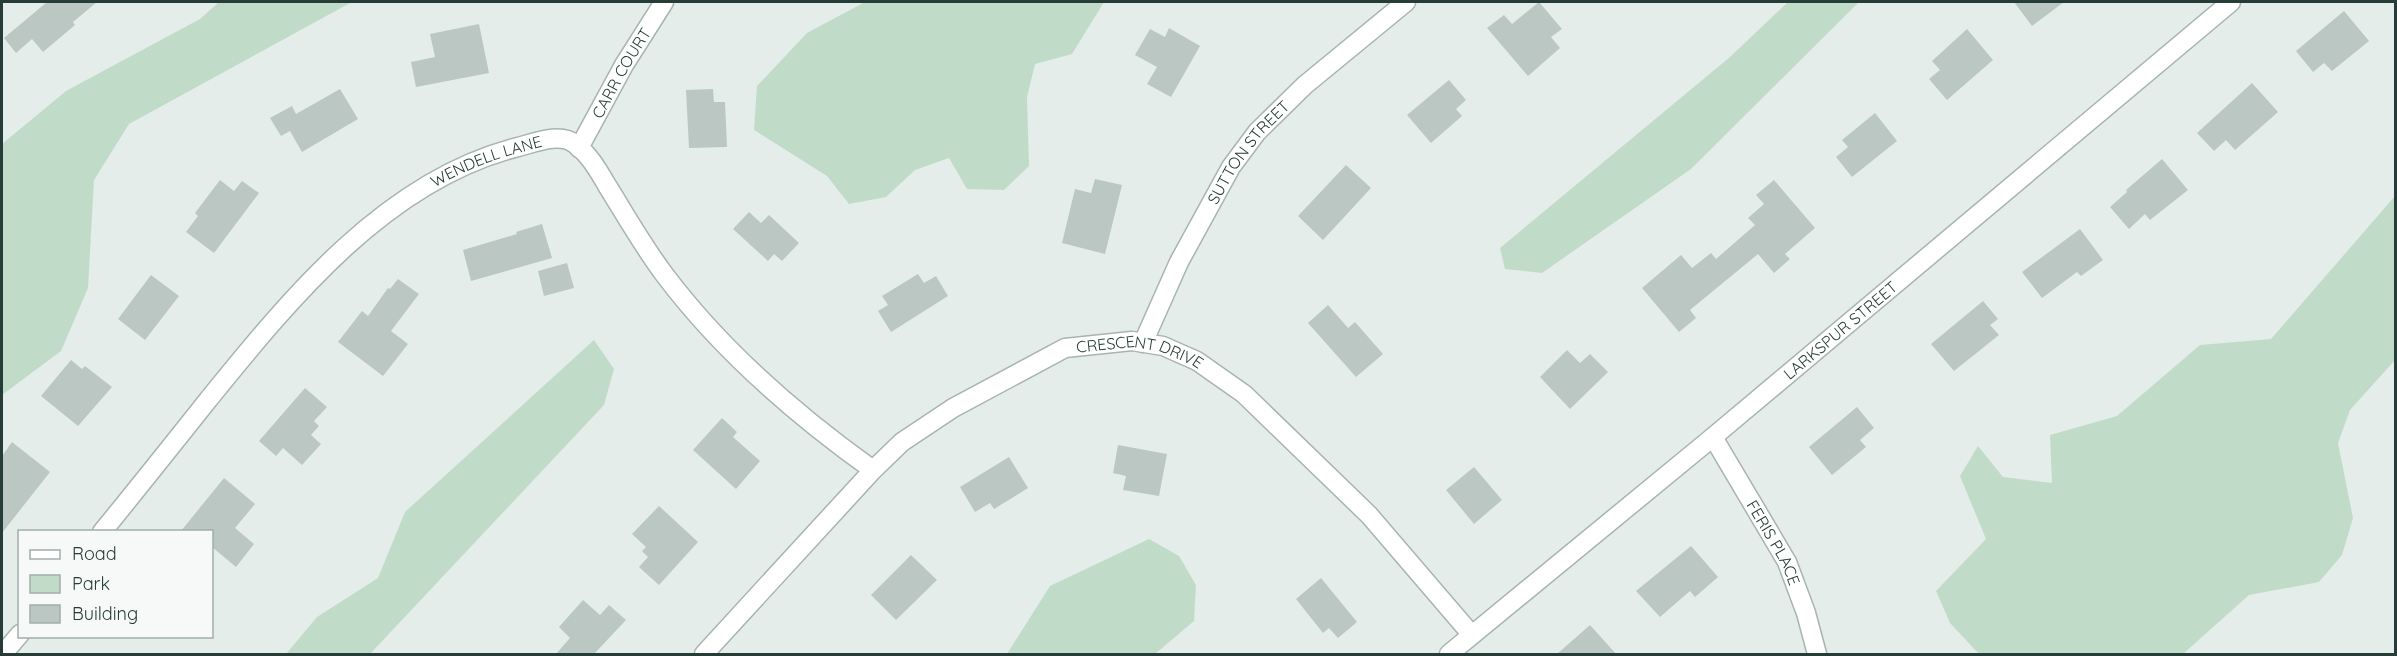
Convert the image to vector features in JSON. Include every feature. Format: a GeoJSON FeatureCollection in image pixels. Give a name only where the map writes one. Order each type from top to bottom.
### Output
{"type":"FeatureCollection","features":[{"type":"Feature","properties":{"kind":"street","name":"CARR COURT"},"geometry":{"type":"LineString","coordinates":[[579,148],[624,65],[664,2]]}},
{"type":"Feature","properties":{"kind":"street","name":"SUTTON STREET"},"geometry":{"type":"LineString","coordinates":[[1143,343],[1184,253],[1231,167],[1257,132],[1305,85],[1407,2]]}},
{"type":"Feature","properties":{"kind":"street","name":"LARKSPUR STREET"},"geometry":{"type":"LineString","coordinates":[[1449,654],[1713,437],[2231,2]]}},
{"type":"Feature","properties":{"kind":"street","name":"WENDELL LANE"},"geometry":{"type":"LineString","coordinates":[[103,530],[251,347],[341,250],[383,214],[439,178],[494,153],[553,138],[573,142],[579,148]]}},
{"type":"Feature","properties":{"kind":"street"},"geometry":{"type":"LineString","coordinates":[[579,148],[591,160],[662,272],[697,315],[742,362],[821,431],[873,470]]}},
{"type":"Feature","properties":{"kind":"street","name":"CRESCENT DRIVE"},"geometry":{"type":"LineString","coordinates":[[704,654],[873,470],[902,442],[953,408],[1065,348],[1132,341],[1163,346],[1197,361],[1244,394],[1370,515],[1472,634]]}},
{"type":"Feature","properties":{"kind":"street","name":"FERIS PLACE"},"geometry":{"type":"LineString","coordinates":[[1713,437],[1787,562],[1806,613],[1817,654]]}},
{"type":"Feature","properties":{"kind":"street"},"geometry":{"type":"LineString","coordinates":[[3,654],[18,636]]}},
{"type":"Feature","properties":{"kind":"green space"},"geometry":{"type":"Polygon","coordinates":[[[219,2],[352,2],[129,124],[94,180],[88,288],[61,351],[2,395],[2,144],[66,91],[200,19],[219,2]]]}},
{"type":"Feature","properties":{"kind":"green space"},"geometry":{"type":"Polygon","coordinates":[[[865,2],[1104,2],[1072,54],[1035,64],[1027,97],[1029,166],[1004,190],[967,189],[949,158],[915,170],[886,197],[849,204],[827,176],[754,130],[757,86],[807,33],[865,2]]]}},
{"type":"Feature","properties":{"kind":"green space"},"geometry":{"type":"Polygon","coordinates":[[[1788,2],[1859,2],[1691,169],[1542,273],[1505,269],[1500,248],[1730,57],[1788,2]]]}},
{"type":"Feature","properties":{"kind":"green space"},"geometry":{"type":"Polygon","coordinates":[[[2395,196],[2395,360],[2350,410],[2338,443],[2353,518],[2342,555],[2319,582],[2249,595],[2183,654],[1979,654],[1950,623],[1936,591],[1986,539],[1960,476],[1978,446],[2003,477],[2052,483],[2050,435],[2117,416],[2200,345],[2271,339],[2395,196]]]}},
{"type":"Feature","properties":{"kind":"green space"},"geometry":{"type":"Polygon","coordinates":[[[594,340],[614,369],[604,405],[370,654],[286,654],[317,617],[378,578],[405,512],[594,340]]]}},
{"type":"Feature","properties":{"kind":"green space"},"geometry":{"type":"Polygon","coordinates":[[[1149,539],[1179,556],[1196,585],[1194,621],[1155,654],[1007,654],[1050,586],[1149,539]]]}},
{"type":"Feature","properties":{"kind":"building"},"geometry":{"type":"Polygon","coordinates":[[[47,2],[97,2],[73,22],[75,25],[43,52],[32,39],[16,53],[4,38],[47,2]]]}},
{"type":"Feature","properties":{"kind":"building"},"geometry":{"type":"Polygon","coordinates":[[[1539,2],[1562,29],[1551,37],[1560,48],[1528,76],[1487,28],[1504,15],[1512,24],[1539,2]]]}},
{"type":"Feature","properties":{"kind":"building"},"geometry":{"type":"Polygon","coordinates":[[[2014,2],[2064,2],[2032,26],[2014,2]]]}},
{"type":"Feature","properties":{"kind":"building"},"geometry":{"type":"Polygon","coordinates":[[[2344,11],[2369,41],[2332,71],[2324,63],[2313,72],[2296,51],[2344,11]]]}},
{"type":"Feature","properties":{"kind":"building"},"geometry":{"type":"Polygon","coordinates":[[[479,24],[489,73],[416,87],[411,62],[435,57],[430,34],[479,24]]]}},
{"type":"Feature","properties":{"kind":"building"},"geometry":{"type":"Polygon","coordinates":[[[1169,28],[1200,46],[1171,97],[1147,84],[1157,67],[1135,55],[1150,29],[1165,37],[1169,28]]]}},
{"type":"Feature","properties":{"kind":"building"},"geometry":{"type":"Polygon","coordinates":[[[1967,29],[1993,60],[1947,100],[1929,79],[1940,70],[1932,61],[1967,29]]]}},
{"type":"Feature","properties":{"kind":"building"},"geometry":{"type":"Polygon","coordinates":[[[1449,80],[1466,100],[1456,109],[1462,116],[1431,143],[1407,115],[1449,80]]]}},
{"type":"Feature","properties":{"kind":"building"},"geometry":{"type":"Polygon","coordinates":[[[2252,83],[2278,112],[2235,150],[2226,140],[2214,151],[2197,133],[2252,83]]]}},
{"type":"Feature","properties":{"kind":"building"},"geometry":{"type":"Polygon","coordinates":[[[340,89],[358,119],[302,152],[290,131],[281,136],[270,118],[292,106],[296,114],[340,89]]]}},
{"type":"Feature","properties":{"kind":"building"},"geometry":{"type":"Polygon","coordinates":[[[713,89],[714,102],[725,102],[727,147],[689,148],[686,90],[713,89]]]}},
{"type":"Feature","properties":{"kind":"building"},"geometry":{"type":"Polygon","coordinates":[[[1875,113],[1897,141],[1852,177],[1836,157],[1848,147],[1842,140],[1875,113]]]}},
{"type":"Feature","properties":{"kind":"building"},"geometry":{"type":"Polygon","coordinates":[[[2162,159],[2188,190],[2150,220],[2145,214],[2129,229],[2110,207],[2162,159]]]}},
{"type":"Feature","properties":{"kind":"building"},"geometry":{"type":"Polygon","coordinates":[[[1346,165],[1371,188],[1323,240],[1298,216],[1346,165]]]}},
{"type":"Feature","properties":{"kind":"building"},"geometry":{"type":"Polygon","coordinates":[[[1095,179],[1122,185],[1105,254],[1062,243],[1075,189],[1091,193],[1095,179]]]}},
{"type":"Feature","properties":{"kind":"building"},"geometry":{"type":"Polygon","coordinates":[[[220,180],[234,191],[242,181],[259,193],[214,253],[186,232],[198,216],[195,213],[220,180]]]}},
{"type":"Feature","properties":{"kind":"building"},"geometry":{"type":"Polygon","coordinates":[[[1774,180],[1815,228],[1785,254],[1790,259],[1774,273],[1758,254],[1690,310],[1696,318],[1679,332],[1642,288],[1681,255],[1692,268],[1711,253],[1716,259],[1755,225],[1748,218],[1764,204],[1756,195],[1774,180]]]}},
{"type":"Feature","properties":{"kind":"building"},"geometry":{"type":"Polygon","coordinates":[[[749,212],[761,223],[769,215],[799,243],[782,261],[774,254],[768,261],[733,229],[749,212]]]}},
{"type":"Feature","properties":{"kind":"building"},"geometry":{"type":"Polygon","coordinates":[[[542,224],[552,258],[471,281],[463,250],[542,224]]]}},
{"type":"Feature","properties":{"kind":"building"},"geometry":{"type":"Polygon","coordinates":[[[2080,229],[2103,260],[2081,276],[2077,272],[2042,298],[2022,272],[2080,229]]]}},
{"type":"Feature","properties":{"kind":"building"},"geometry":{"type":"Polygon","coordinates":[[[567,263],[574,288],[544,296],[538,271],[567,263]]]}},
{"type":"Feature","properties":{"kind":"building"},"geometry":{"type":"Polygon","coordinates":[[[918,274],[924,283],[936,276],[948,296],[891,332],[878,311],[888,305],[882,296],[918,274]]]}},
{"type":"Feature","properties":{"kind":"building"},"geometry":{"type":"Polygon","coordinates":[[[151,275],[179,296],[145,340],[118,319],[151,275]]]}},
{"type":"Feature","properties":{"kind":"building"},"geometry":{"type":"Polygon","coordinates":[[[398,279],[419,294],[391,331],[408,344],[383,376],[338,342],[362,311],[368,316],[388,288],[390,289],[398,279]]]}},
{"type":"Feature","properties":{"kind":"building"},"geometry":{"type":"Polygon","coordinates":[[[1983,301],[1998,319],[1990,325],[1999,335],[1954,371],[1931,344],[1983,301]]]}},
{"type":"Feature","properties":{"kind":"building"},"geometry":{"type":"Polygon","coordinates":[[[1328,305],[1348,328],[1355,322],[1383,354],[1356,377],[1308,323],[1328,305]]]}},
{"type":"Feature","properties":{"kind":"building"},"geometry":{"type":"Polygon","coordinates":[[[1567,350],[1580,363],[1590,354],[1608,372],[1570,409],[1540,377],[1567,350]]]}},
{"type":"Feature","properties":{"kind":"building"},"geometry":{"type":"Polygon","coordinates":[[[71,360],[82,369],[85,366],[112,387],[78,426],[41,396],[71,360]]]}},
{"type":"Feature","properties":{"kind":"building"},"geometry":{"type":"Polygon","coordinates":[[[305,388],[327,407],[314,421],[319,426],[311,435],[321,444],[302,465],[283,448],[276,456],[259,441],[305,388]]]}},
{"type":"Feature","properties":{"kind":"building"},"geometry":{"type":"Polygon","coordinates":[[[1857,407],[1874,428],[1860,440],[1866,447],[1832,475],[1809,447],[1857,407]]]}},
{"type":"Feature","properties":{"kind":"building"},"geometry":{"type":"Polygon","coordinates":[[[722,418],[737,432],[733,437],[760,461],[736,489],[693,450],[722,418]]]}},
{"type":"Feature","properties":{"kind":"building"},"geometry":{"type":"Polygon","coordinates":[[[12,442],[50,472],[2,533],[2,456],[12,442]]]}},
{"type":"Feature","properties":{"kind":"building"},"geometry":{"type":"Polygon","coordinates":[[[1118,445],[1167,454],[1159,496],[1123,490],[1126,476],[1113,473],[1118,445]]]}},
{"type":"Feature","properties":{"kind":"building"},"geometry":{"type":"Polygon","coordinates":[[[1009,457],[1028,488],[994,509],[990,503],[975,512],[960,487],[1009,457]]]}},
{"type":"Feature","properties":{"kind":"building"},"geometry":{"type":"Polygon","coordinates":[[[1474,467],[1502,500],[1474,524],[1446,490],[1474,467]]]}},
{"type":"Feature","properties":{"kind":"building"},"geometry":{"type":"Polygon","coordinates":[[[224,478],[255,504],[235,528],[254,544],[236,567],[213,548],[213,530],[182,530],[224,478]]]}},
{"type":"Feature","properties":{"kind":"building"},"geometry":{"type":"Polygon","coordinates":[[[659,506],[698,542],[659,585],[639,567],[648,557],[642,551],[646,547],[632,534],[659,506]]]}},
{"type":"Feature","properties":{"kind":"building"},"geometry":{"type":"Polygon","coordinates":[[[1691,546],[1718,577],[1695,597],[1690,591],[1660,617],[1636,591],[1691,546]]]}},
{"type":"Feature","properties":{"kind":"building"},"geometry":{"type":"Polygon","coordinates":[[[911,555],[937,580],[896,620],[871,595],[911,555]]]}},
{"type":"Feature","properties":{"kind":"building"},"geometry":{"type":"Polygon","coordinates":[[[1321,578],[1357,622],[1338,638],[1329,628],[1323,633],[1296,599],[1321,578]]]}},
{"type":"Feature","properties":{"kind":"building"},"geometry":{"type":"Polygon","coordinates":[[[583,600],[600,615],[609,605],[626,620],[594,654],[556,654],[570,638],[559,627],[583,600]]]}},
{"type":"Feature","properties":{"kind":"building"},"geometry":{"type":"Polygon","coordinates":[[[1590,625],[1616,654],[1557,654],[1590,625]]]}}]}
